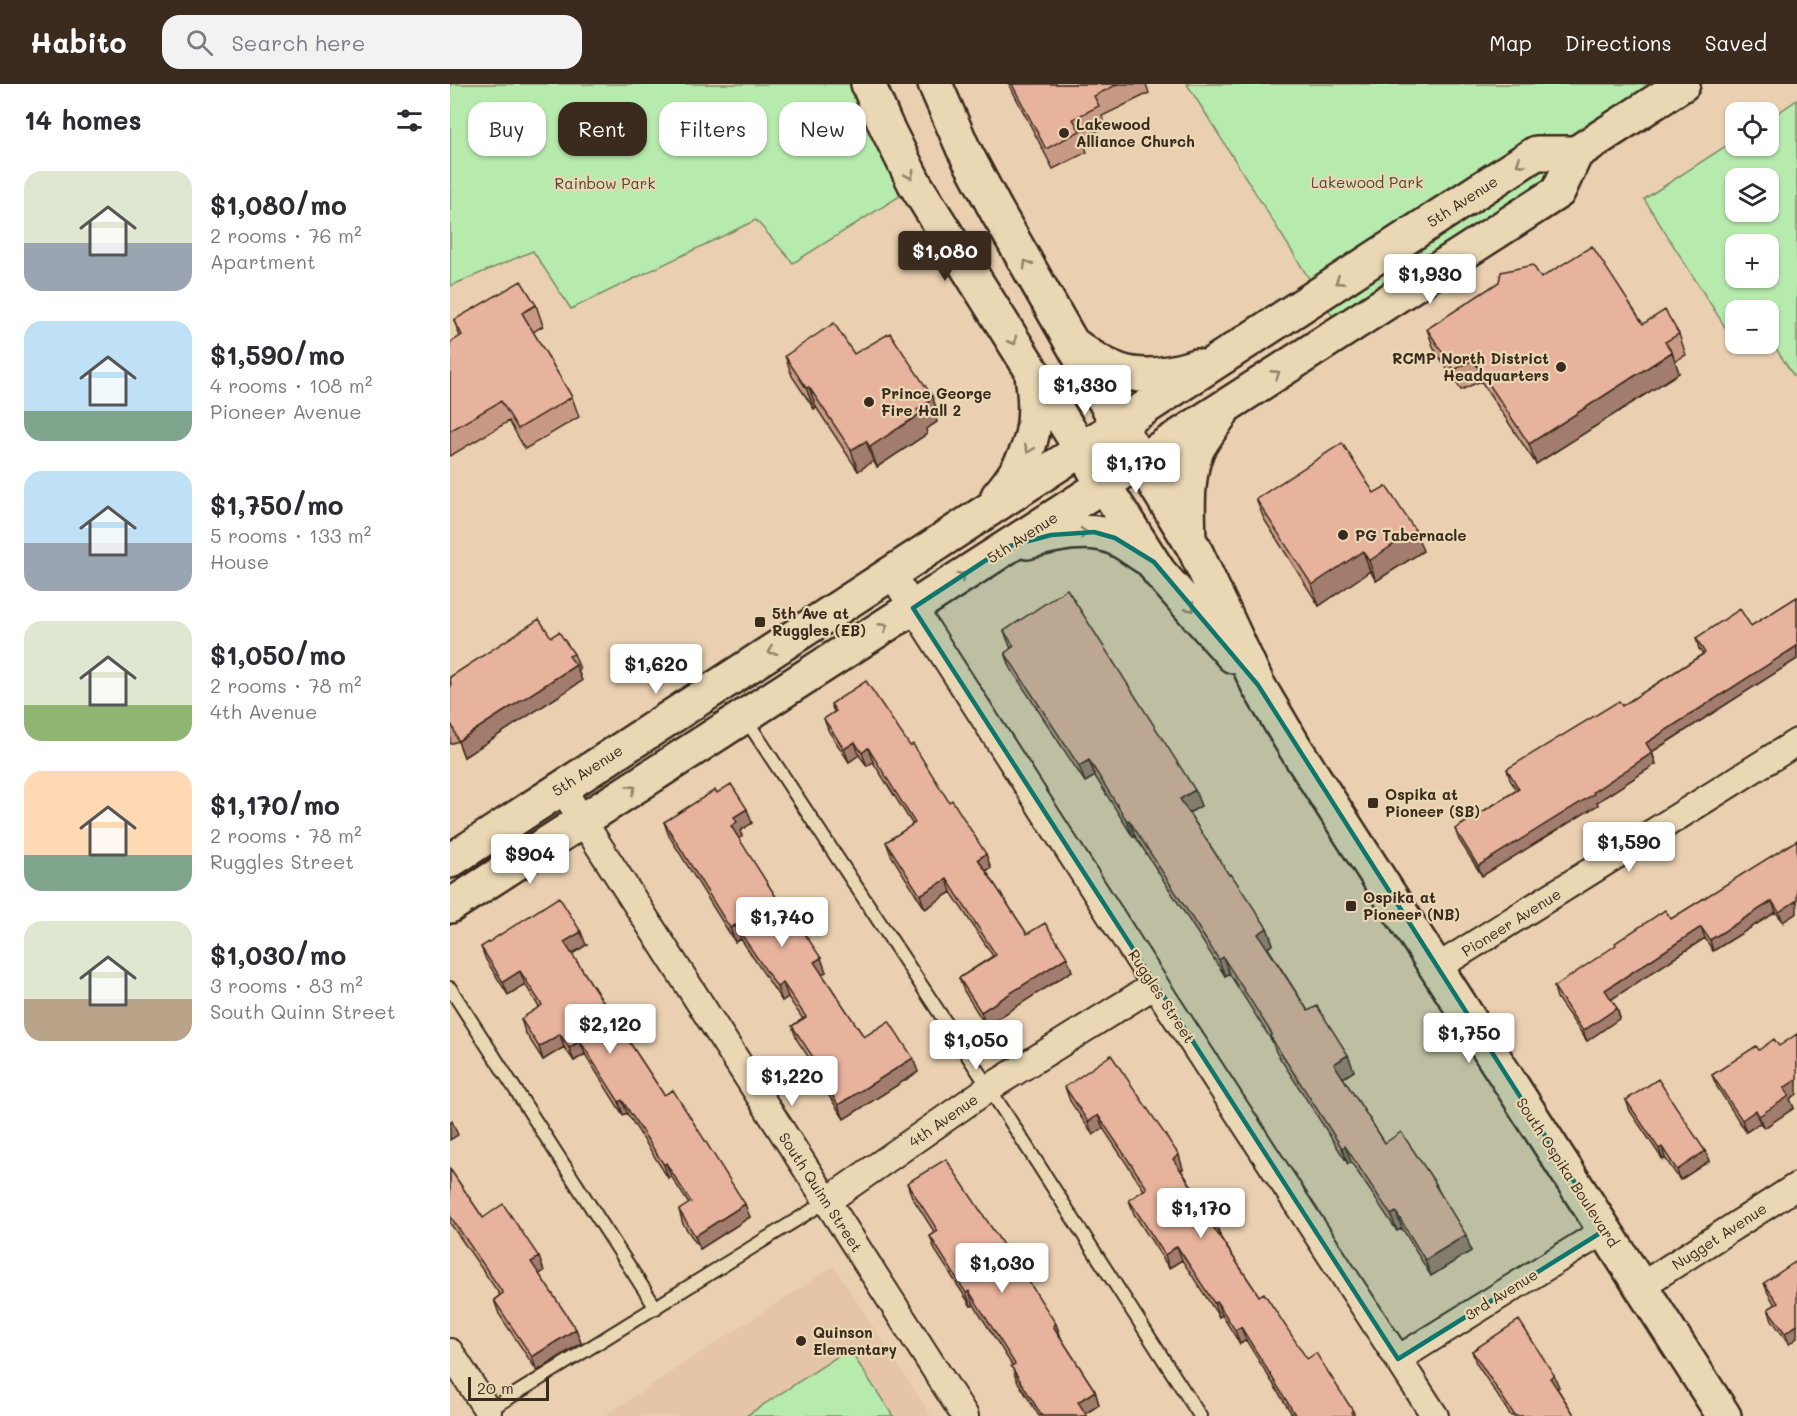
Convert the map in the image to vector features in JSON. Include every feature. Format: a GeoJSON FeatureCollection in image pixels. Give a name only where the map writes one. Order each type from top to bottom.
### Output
{"type":"FeatureCollection","features":[{"type":"Feature","properties":{"kind":"main road","name":"South Ospika Boulevard"},"geometry":{"type":"LineString","coordinates":[[868,84],[915,184],[1159,572],[1258,685]]}},
{"type":"Feature","properties":{"kind":"main road","name":"South Ospika Boulevard"},"geometry":{"type":"LineString","coordinates":[[934,84],[990,200],[1118,424],[1189,540],[1258,685],[1294,746],[1438,967],[1724,1416]]}},
{"type":"Feature","properties":{"kind":"main road"},"geometry":{"type":"LineString","coordinates":[[1576,153],[1683,84]]}},
{"type":"Feature","properties":{"kind":"main road","name":"5th Avenue"},"geometry":{"type":"LineString","coordinates":[[450,861],[1536,153],[1576,153],[1558,192],[450,906]]}},
{"type":"Feature","properties":{"kind":"main road"},"geometry":{"type":"LineString","coordinates":[[1071,342],[1105,366],[1122,372],[1145,375],[1164,375],[1220,358]]}},
{"type":"Feature","properties":{"kind":"main road"},"geometry":{"type":"LineString","coordinates":[[983,513],[1023,463],[1031,445],[1035,425],[1035,397],[1031,370]]}},
{"type":"Feature","properties":{"kind":"main road"},"geometry":{"type":"LineString","coordinates":[[1189,540],[1190,478],[1197,450],[1226,405]]}},
{"type":"Feature","properties":{"kind":"main road"},"geometry":{"type":"LineString","coordinates":[[1006,547],[1051,535],[1094,532],[1115,538],[1154,562]]}},
{"type":"Feature","properties":{"kind":"street","name":"Ruggles Street"},"geometry":{"type":"LineString","coordinates":[[891,573],[1435,1416]]}},
{"type":"Feature","properties":{"kind":"street","name":"Pioneer Avenue"},"geometry":{"type":"LineString","coordinates":[[1438,967],[1797,742]]}},
{"type":"Feature","properties":{"kind":"street","name":"South Quinn Street"},"geometry":{"type":"LineString","coordinates":[[561,787],[965,1416]]}},
{"type":"Feature","properties":{"kind":"street","name":"4th Avenue"},"geometry":{"type":"LineString","coordinates":[[827,1201],[989,1088],[1155,985]]}},
{"type":"Feature","properties":{"kind":"street","name":"Nugget Avenue"},"geometry":{"type":"LineString","coordinates":[[1641,1286],[1797,1186]]}},
{"type":"Feature","properties":{"kind":"street","name":"3rd Avenue"},"geometry":{"type":"LineString","coordinates":[[1398,1359],[1605,1230]]}},
{"type":"Feature","properties":{"kind":"street"},"geometry":{"type":"LineString","coordinates":[[450,1352],[485,1413]]}},
{"type":"Feature","properties":{"kind":"lane"},"geometry":{"type":"LineString","coordinates":[[744,717],[989,1088],[1200,1416]]}},
{"type":"Feature","properties":{"kind":"lane"},"geometry":{"type":"LineString","coordinates":[[450,988],[656,1308]]}},
{"type":"Feature","properties":{"kind":"lane"},"geometry":{"type":"LineString","coordinates":[[485,1413],[827,1201]]}},
{"type":"Feature","properties":{"kind":"highlighted area"},"geometry":{"type":"Polygon","coordinates":[[[1094,532],[1115,538],[1154,562],[1258,685],[1605,1230],[1398,1359],[913,608],[1006,547],[1051,535],[1094,532]]]}},
{"type":"Feature","properties":{"kind":"shaded area","name":"Quinson Elementary"},"geometry":{"type":"Polygon","coordinates":[[[834,1266],[931,1416],[604,1416],[834,1266]]]}},
{"type":"Feature","properties":{"kind":"green space","name":"Rainbow Park"},"geometry":{"type":"Polygon","coordinates":[[[450,84],[856,84],[863,102],[779,102],[779,156],[866,156],[866,109],[900,196],[793,263],[756,220],[571,309],[533,251],[450,286],[450,84]]]}},
{"type":"Feature","properties":{"kind":"green space","name":"Lakewood Park"},"geometry":{"type":"Polygon","coordinates":[[[1187,84],[1699,84],[1335,320],[1187,84]]]}},
{"type":"Feature","properties":{"kind":"green space"},"geometry":{"type":"Polygon","coordinates":[[[1797,100],[1797,381],[1779,353],[1779,300],[1725,300],[1725,327],[1644,199],[1725,146],[1725,156],[1779,156],[1779,112],[1797,100]]]}},
{"type":"Feature","properties":{"kind":"green space"},"geometry":{"type":"Polygon","coordinates":[[[849,1349],[893,1416],[746,1416],[849,1349]]]}},
{"type":"Feature","properties":{"kind":"building","name":"Lakewood Alliance Church"},"geometry":{"type":"Polygon","coordinates":[[[1012,84],[1118,84],[1094,96],[1099,106],[1073,119],[1080,131],[1046,149],[1012,84]]]}},
{"type":"Feature","properties":{"kind":"building","name":"RCMP North District Headquarters"},"geometry":{"type":"Polygon","coordinates":[[[1592,246],[1643,324],[1665,310],[1679,334],[1665,342],[1672,352],[1529,444],[1473,360],[1454,370],[1427,329],[1499,282],[1501,272],[1533,265],[1541,278],[1592,246]]]}},
{"type":"Feature","properties":{"kind":"building"},"geometry":{"type":"Polygon","coordinates":[[[521,281],[536,305],[522,313],[572,397],[518,429],[501,401],[450,431],[450,343],[462,335],[454,320],[521,281]]]}},
{"type":"Feature","properties":{"kind":"building","name":"Prince George Fire Hall 2"},"geometry":{"type":"Polygon","coordinates":[[[834,323],[854,354],[890,333],[932,396],[927,399],[929,402],[917,410],[920,414],[870,447],[866,441],[851,450],[809,387],[806,388],[785,356],[834,323]]]}},
{"type":"Feature","properties":{"kind":"building","name":"PG Tabernacle"},"geometry":{"type":"Polygon","coordinates":[[[1342,443],[1374,493],[1386,486],[1415,530],[1369,561],[1363,551],[1312,585],[1256,499],[1342,443]]]}},
{"type":"Feature","properties":{"kind":"building"},"geometry":{"type":"Polygon","coordinates":[[[1067,589],[1195,790],[1180,799],[1229,875],[1231,874],[1267,928],[1258,934],[1308,1011],[1317,1006],[1348,1055],[1334,1064],[1385,1143],[1401,1132],[1436,1184],[1466,1235],[1425,1260],[1396,1212],[1391,1215],[1345,1146],[1342,1148],[1270,1036],[1272,1034],[1223,957],[1219,960],[1089,760],[1079,766],[1005,653],[1014,646],[1004,631],[1067,589]]]}},
{"type":"Feature","properties":{"kind":"building"},"geometry":{"type":"Polygon","coordinates":[[[1797,597],[1797,646],[1646,743],[1652,753],[1593,792],[1594,794],[1478,866],[1455,829],[1519,789],[1507,769],[1619,701],[1622,706],[1705,653],[1696,638],[1740,609],[1751,626],[1797,597]]]}},
{"type":"Feature","properties":{"kind":"building"},"geometry":{"type":"Polygon","coordinates":[[[539,619],[551,637],[559,632],[574,654],[569,656],[576,665],[458,741],[452,725],[450,726],[450,677],[539,619]]]}},
{"type":"Feature","properties":{"kind":"building"},"geometry":{"type":"Polygon","coordinates":[[[866,681],[910,746],[913,744],[949,802],[952,800],[986,854],[978,859],[1027,934],[1045,923],[1067,957],[981,1012],[959,978],[996,955],[947,879],[920,895],[886,842],[915,823],[868,748],[862,753],[855,742],[844,749],[824,719],[836,711],[831,704],[866,681]]]}},
{"type":"Feature","properties":{"kind":"building"},"geometry":{"type":"Polygon","coordinates":[[[731,784],[747,809],[734,817],[737,822],[731,826],[783,908],[786,906],[821,958],[814,962],[864,1037],[889,1021],[913,1058],[838,1105],[815,1068],[819,1066],[792,1026],[806,1017],[783,983],[777,987],[735,925],[730,928],[664,822],[715,790],[717,793],[731,784]]]}},
{"type":"Feature","properties":{"kind":"building"},"geometry":{"type":"Polygon","coordinates":[[[1797,840],[1797,900],[1779,912],[1772,901],[1710,940],[1701,927],[1605,990],[1617,1008],[1583,1031],[1554,987],[1665,910],[1671,919],[1797,840]]]}},
{"type":"Feature","properties":{"kind":"building"},"geometry":{"type":"Polygon","coordinates":[[[559,897],[581,932],[564,942],[664,1095],[673,1090],[745,1204],[695,1236],[679,1210],[691,1202],[622,1100],[619,1102],[580,1041],[569,1048],[560,1034],[539,1047],[521,1019],[542,1005],[520,971],[503,982],[481,947],[559,897]]]}},
{"type":"Feature","properties":{"kind":"building"},"geometry":{"type":"Polygon","coordinates":[[[1797,1034],[1797,1079],[1784,1088],[1789,1096],[1759,1116],[1756,1110],[1742,1120],[1712,1075],[1756,1046],[1759,1050],[1774,1039],[1779,1046],[1797,1034]]]}},
{"type":"Feature","properties":{"kind":"building"},"geometry":{"type":"Polygon","coordinates":[[[1111,1055],[1179,1155],[1173,1159],[1215,1221],[1211,1224],[1259,1296],[1264,1293],[1307,1359],[1316,1353],[1353,1411],[1351,1412],[1353,1416],[1296,1416],[1241,1327],[1235,1330],[1217,1302],[1214,1303],[1177,1246],[1165,1255],[1129,1200],[1147,1188],[1098,1115],[1088,1122],[1065,1087],[1111,1055]]]}},
{"type":"Feature","properties":{"kind":"building"},"geometry":{"type":"Polygon","coordinates":[[[1658,1079],[1705,1151],[1677,1170],[1662,1147],[1659,1149],[1626,1100],[1658,1079]]]}},
{"type":"Feature","properties":{"kind":"building"},"geometry":{"type":"Polygon","coordinates":[[[946,1159],[1022,1271],[1056,1324],[1053,1326],[1095,1391],[1078,1402],[1087,1416],[1042,1416],[1011,1366],[1015,1364],[969,1291],[966,1293],[930,1236],[938,1231],[907,1183],[946,1159]]]}},
{"type":"Feature","properties":{"kind":"building"},"geometry":{"type":"Polygon","coordinates":[[[450,1169],[483,1218],[503,1204],[539,1257],[531,1262],[576,1329],[532,1357],[494,1300],[503,1293],[450,1216],[450,1169]]]}},
{"type":"Feature","properties":{"kind":"building"},"geometry":{"type":"Polygon","coordinates":[[[1795,1262],[1797,1265],[1797,1325],[1785,1333],[1768,1309],[1778,1303],[1764,1283],[1795,1262]]]}},
{"type":"Feature","properties":{"kind":"building"},"geometry":{"type":"Polygon","coordinates":[[[1519,1320],[1554,1375],[1550,1378],[1575,1416],[1515,1416],[1472,1351],[1519,1320]]]}},
{"type":"Feature","properties":{"kind":"place","name":"Lakewood Alliance Church"},"geometry":{"type":"Point","coordinates":[1064,133]}},
{"type":"Feature","properties":{"kind":"place","name":"RCMP North District Headquarters"},"geometry":{"type":"Point","coordinates":[1561,367]}},
{"type":"Feature","properties":{"kind":"place","name":"Prince George Fire Hall 2"},"geometry":{"type":"Point","coordinates":[869,402]}},
{"type":"Feature","properties":{"kind":"place","name":"PG Tabernacle"},"geometry":{"type":"Point","coordinates":[1343,535]}},
{"type":"Feature","properties":{"kind":"place","name":"5th Ave at Ruggles (EB)"},"geometry":{"type":"Point","coordinates":[760,622]}},
{"type":"Feature","properties":{"kind":"place","name":"Ospika at Pioneer (SB)"},"geometry":{"type":"Point","coordinates":[1373,803]}},
{"type":"Feature","properties":{"kind":"place","name":"Ospika at Pioneer (NB)"},"geometry":{"type":"Point","coordinates":[1351,906]}},
{"type":"Feature","properties":{"kind":"place","name":"Quinson Elementary"},"geometry":{"type":"Point","coordinates":[801,1341]}}]}
